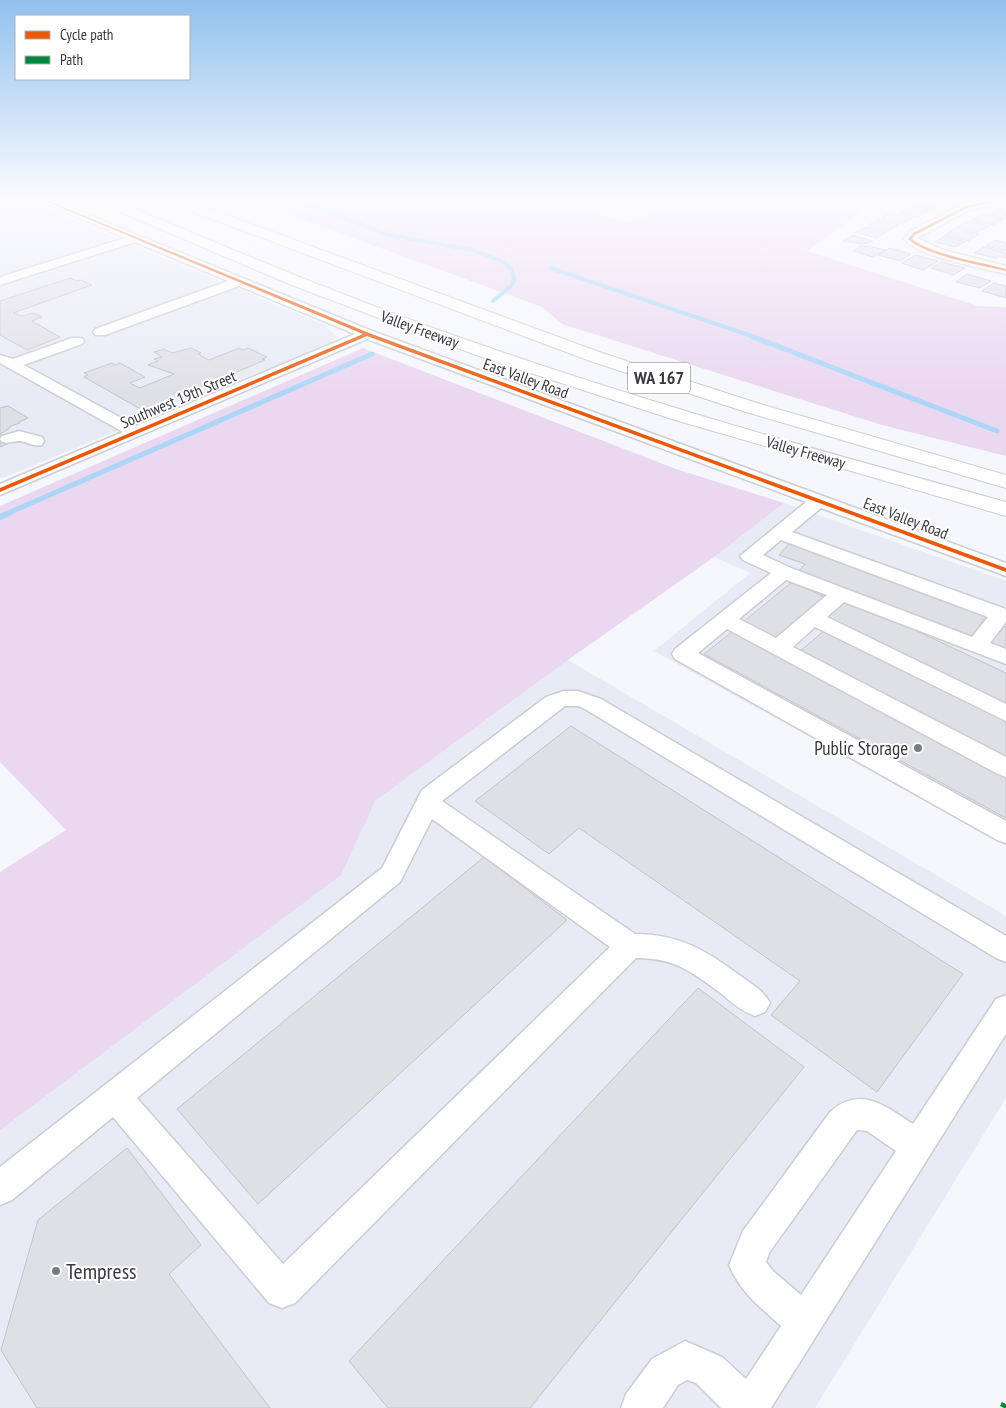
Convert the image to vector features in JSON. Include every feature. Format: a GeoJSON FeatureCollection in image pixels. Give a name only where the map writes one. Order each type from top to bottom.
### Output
{"type":"FeatureCollection","features":[{"type":"Feature","properties":{"kind":"highway","name":"Valley Freeway"},"geometry":{"type":"LineString","coordinates":[[260,265],[417,328],[563,379],[670,412],[1006,509]]}},
{"type":"Feature","properties":{"kind":"highway"},"geometry":{"type":"LineString","coordinates":[[302,265],[467,335],[614,385],[670,412]]}},
{"type":"Feature","properties":{"kind":"highway"},"geometry":{"type":"LineString","coordinates":[[313,265],[424,309],[524,345],[650,385],[937,470],[967,472]]}},
{"type":"Feature","properties":{"kind":"highway","name":"Valley Freeway"},"geometry":{"type":"LineString","coordinates":[[350,265],[596,357],[753,408],[1006,482]]}},
{"type":"Feature","properties":{"kind":"street"},"geometry":{"type":"LineString","coordinates":[[0,281],[52,265]]}},
{"type":"Feature","properties":{"kind":"street","name":"East Valley Road"},"geometry":{"type":"LineString","coordinates":[[201,265],[367,334],[1006,570]]}},
{"type":"Feature","properties":{"kind":"street"},"geometry":{"type":"LineString","coordinates":[[987,265],[1006,270]]}},
{"type":"Feature","properties":{"kind":"street"},"geometry":{"type":"LineString","coordinates":[[6,361],[77,341],[88,342],[97,340],[103,335],[100,332],[240,281]]}},
{"type":"Feature","properties":{"kind":"street","name":"Southwest 19th Street"},"geometry":{"type":"LineString","coordinates":[[0,490],[367,334]]}},
{"type":"Feature","properties":{"kind":"street"},"geometry":{"type":"LineString","coordinates":[[6,361],[135,432]]}},
{"type":"Feature","properties":{"kind":"street"},"geometry":{"type":"LineString","coordinates":[[8,439],[18,436],[36,441]]}},
{"type":"Feature","properties":{"kind":"street"},"geometry":{"type":"LineString","coordinates":[[820,500],[750,556],[784,572],[1006,657]]}},
{"type":"Feature","properties":{"kind":"street"},"geometry":{"type":"LineString","coordinates":[[778,533],[1003,615],[977,645]]}},
{"type":"Feature","properties":{"kind":"street"},"geometry":{"type":"LineString","coordinates":[[784,572],[683,654],[1006,833]]}},
{"type":"Feature","properties":{"kind":"street"},"geometry":{"type":"LineString","coordinates":[[778,648],[842,593]]}},
{"type":"Feature","properties":{"kind":"street"},"geometry":{"type":"LineString","coordinates":[[813,618],[1006,713]]}},
{"type":"Feature","properties":{"kind":"street"},"geometry":{"type":"LineString","coordinates":[[725,620],[1006,768]]}},
{"type":"Feature","properties":{"kind":"street"},"geometry":{"type":"LineString","coordinates":[[0,1188],[391,876],[431,796],[554,702],[566,698],[581,698],[602,709],[1006,950]]}},
{"type":"Feature","properties":{"kind":"street"},"geometry":{"type":"LineString","coordinates":[[428,804],[630,946],[661,947],[676,952],[701,965],[755,1003]]}},
{"type":"Feature","properties":{"kind":"street"},"geometry":{"type":"LineString","coordinates":[[115,1096],[282,1290],[630,946]]}},
{"type":"Feature","properties":{"kind":"street"},"geometry":{"type":"LineString","coordinates":[[640,1408],[665,1372],[686,1360],[709,1370],[749,1408],[1006,1008]]}},
{"type":"Feature","properties":{"kind":"street"},"geometry":{"type":"LineString","coordinates":[[804,1322],[760,1284],[747,1265],[755,1243],[841,1123],[851,1114],[873,1116],[917,1146]]}},
{"type":"Feature","properties":{"kind":"shaded area"},"geometry":{"type":"Polygon","coordinates":[[[0,265],[181,265],[323,324],[337,337],[329,344],[0,479],[0,265]]]}},
{"type":"Feature","properties":{"kind":"shaded area"},"geometry":{"type":"Polygon","coordinates":[[[426,265],[850,265],[978,306],[1006,307],[1006,456],[882,425],[562,324],[542,307],[426,265]]]}},
{"type":"Feature","properties":{"kind":"shaded area"},"geometry":{"type":"Polygon","coordinates":[[[363,348],[676,469],[784,503],[714,557],[568,660],[375,801],[341,875],[0,1130],[0,872],[66,830],[0,762],[0,506],[363,348]]]}},
{"type":"Feature","properties":{"kind":"shaded area","name":"Public Storage"},"geometry":{"type":"Polygon","coordinates":[[[784,503],[1006,581],[1006,846],[654,651],[750,573],[714,557],[784,503]]]}},
{"type":"Feature","properties":{"kind":"shaded area"},"geometry":{"type":"Polygon","coordinates":[[[568,660],[1006,916],[1006,1098],[815,1408],[0,1408],[0,1075],[568,660]]]}},
{"type":"Feature","properties":{"kind":"building"},"geometry":{"type":"Polygon","coordinates":[[[906,265],[932,265],[923,270],[906,265]]]}},
{"type":"Feature","properties":{"kind":"building"},"geometry":{"type":"Polygon","coordinates":[[[937,265],[952,265],[965,268],[953,275],[931,268],[937,265]]]}},
{"type":"Feature","properties":{"kind":"building"},"geometry":{"type":"Polygon","coordinates":[[[967,274],[991,281],[980,288],[956,282],[967,274]]]}},
{"type":"Feature","properties":{"kind":"building"},"geometry":{"type":"Polygon","coordinates":[[[70,278],[92,285],[13,313],[22,316],[34,313],[42,317],[32,321],[60,337],[27,350],[0,335],[0,301],[70,278]]]}},
{"type":"Feature","properties":{"kind":"building"},"geometry":{"type":"Polygon","coordinates":[[[994,283],[1006,286],[1006,298],[982,291],[994,283]]]}},
{"type":"Feature","properties":{"kind":"building"},"geometry":{"type":"Polygon","coordinates":[[[191,348],[209,360],[239,348],[243,350],[248,348],[267,357],[262,359],[265,360],[144,411],[84,377],[88,375],[84,373],[112,363],[115,365],[120,363],[145,377],[130,383],[140,388],[174,374],[148,365],[158,361],[154,359],[162,357],[154,352],[164,349],[172,353],[191,348]]]}},
{"type":"Feature","properties":{"kind":"building"},"geometry":{"type":"Polygon","coordinates":[[[8,406],[28,418],[9,427],[0,434],[0,408],[8,406]]]}},
{"type":"Feature","properties":{"kind":"building"},"geometry":{"type":"Polygon","coordinates":[[[0,434],[12,442],[0,447],[0,434]]]}},
{"type":"Feature","properties":{"kind":"building"},"geometry":{"type":"Polygon","coordinates":[[[790,543],[986,616],[972,636],[799,571],[805,564],[779,555],[790,543]]]}},
{"type":"Feature","properties":{"kind":"building"},"geometry":{"type":"Polygon","coordinates":[[[792,582],[825,597],[776,640],[742,623],[792,582]]]}},
{"type":"Feature","properties":{"kind":"building"},"geometry":{"type":"Polygon","coordinates":[[[847,598],[1006,673],[1006,706],[825,618],[847,598]]]}},
{"type":"Feature","properties":{"kind":"building"},"geometry":{"type":"Polygon","coordinates":[[[1006,626],[1006,652],[988,643],[1006,626]]]}},
{"type":"Feature","properties":{"kind":"building"},"geometry":{"type":"Polygon","coordinates":[[[825,630],[1006,719],[1006,759],[799,652],[825,630]]]}},
{"type":"Feature","properties":{"kind":"building"},"geometry":{"type":"Polygon","coordinates":[[[733,631],[1006,774],[1006,818],[704,654],[733,631]]]}},
{"type":"Feature","properties":{"kind":"building"},"geometry":{"type":"Polygon","coordinates":[[[571,726],[963,974],[877,1092],[771,1015],[800,981],[579,828],[549,854],[475,801],[571,726]]]}},
{"type":"Feature","properties":{"kind":"building"},"geometry":{"type":"Polygon","coordinates":[[[484,857],[567,920],[258,1204],[177,1109],[484,857]]]}},
{"type":"Feature","properties":{"kind":"building"},"geometry":{"type":"Polygon","coordinates":[[[698,988],[804,1067],[530,1408],[388,1408],[349,1361],[698,988]]]}},
{"type":"Feature","properties":{"kind":"building"},"geometry":{"type":"Polygon","coordinates":[[[127,1148],[201,1245],[169,1274],[270,1408],[37,1408],[1,1350],[38,1220],[127,1148]]]}},
{"type":"Feature","properties":{"kind":"waterway"},"geometry":{"type":"LineString","coordinates":[[493,301],[512,285],[514,279],[512,270],[507,265]]}},
{"type":"Feature","properties":{"kind":"waterway"},"geometry":{"type":"LineString","coordinates":[[550,268],[755,337]]}},
{"type":"Feature","properties":{"kind":"waterway"},"geometry":{"type":"LineString","coordinates":[[751,336],[997,431]]}},
{"type":"Feature","properties":{"kind":"waterway"},"geometry":{"type":"LineString","coordinates":[[6,514],[372,354]]}},
{"type":"Feature","properties":{"kind":"waterway"},"geometry":{"type":"LineString","coordinates":[[0,517],[9,513]]}},
{"type":"Feature","properties":{"kind":"marked path"},"geometry":{"type":"LineString","coordinates":[[1004,1408],[1006,1404]]}},
{"type":"Feature","properties":{"kind":"cycle path"},"geometry":{"type":"LineString","coordinates":[[200,265],[367,334],[1006,570]]}},
{"type":"Feature","properties":{"kind":"cycle path"},"geometry":{"type":"LineString","coordinates":[[985,265],[1006,270]]}},
{"type":"Feature","properties":{"kind":"cycle path"},"geometry":{"type":"LineString","coordinates":[[0,490],[367,334]]}},
{"type":"Feature","properties":{"kind":"place","name":"Public Storage"},"geometry":{"type":"Point","coordinates":[918,748]}},
{"type":"Feature","properties":{"kind":"place","name":"Tempress"},"geometry":{"type":"Point","coordinates":[56,1271]}}]}
